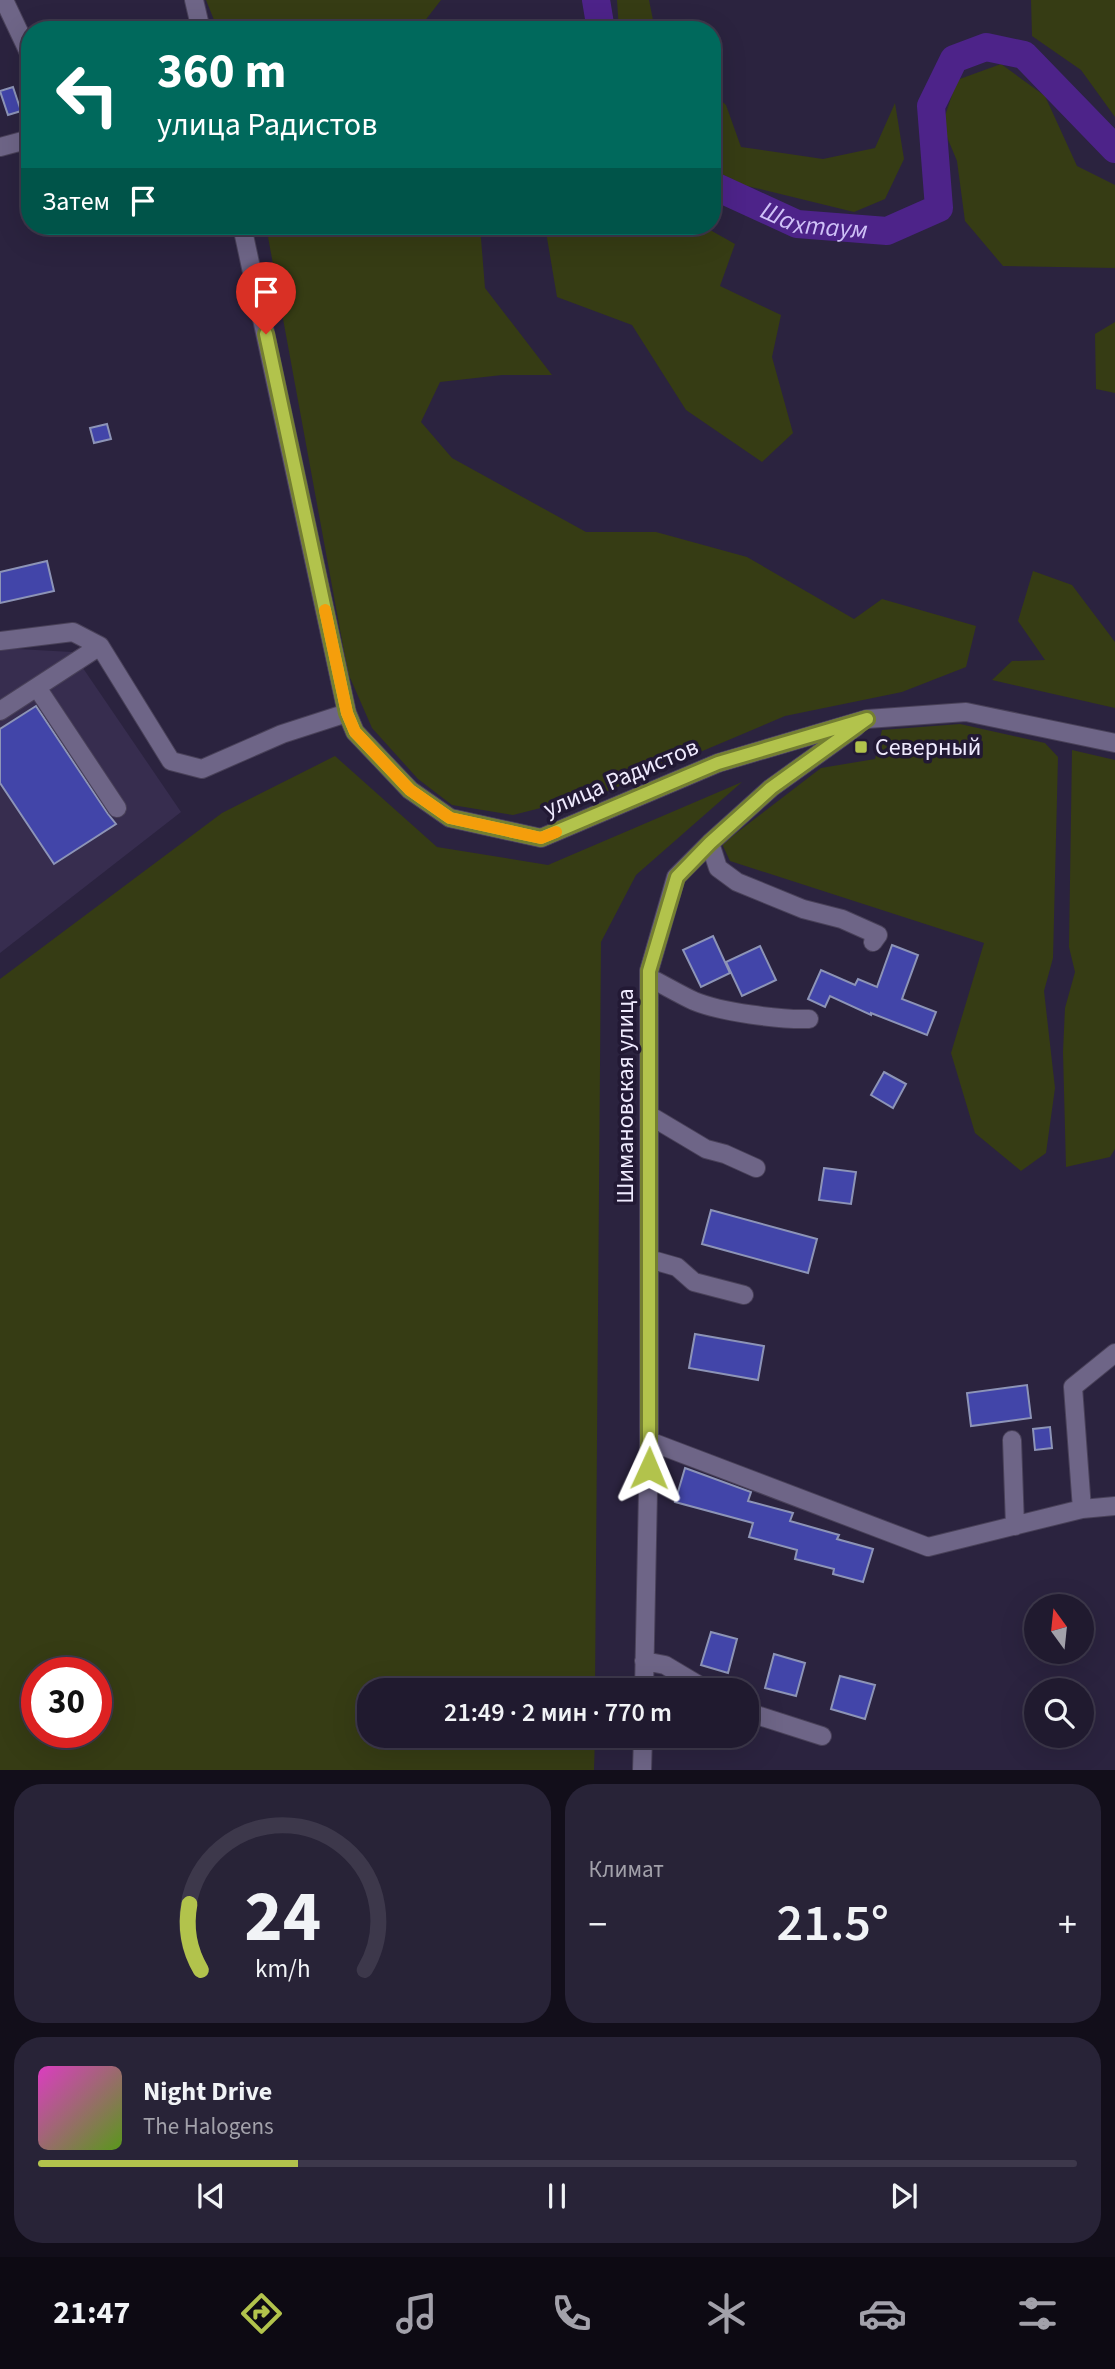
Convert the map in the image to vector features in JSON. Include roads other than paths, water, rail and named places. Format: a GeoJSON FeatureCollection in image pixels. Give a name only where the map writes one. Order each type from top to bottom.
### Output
{"type":"FeatureCollection","features":[{"type":"Feature","properties":{"kind":"street"},"geometry":{"type":"LineString","coordinates":[[4,0],[21,36]]}},
{"type":"Feature","properties":{"kind":"street"},"geometry":{"type":"LineString","coordinates":[[194,0],[199,21]]}},
{"type":"Feature","properties":{"kind":"street"},"geometry":{"type":"LineString","coordinates":[[0,147],[21,141]]}},
{"type":"Feature","properties":{"kind":"street","name":"улица Радистов"},"geometry":{"type":"LineString","coordinates":[[245,235],[347,713],[355,732],[410,790],[450,818],[541,838],[718,763],[867,719],[967,712],[1115,743]]}},
{"type":"Feature","properties":{"kind":"street"},"geometry":{"type":"LineString","coordinates":[[0,641],[73,632],[100,646],[171,761],[202,769],[282,734],[347,713]]}},
{"type":"Feature","properties":{"kind":"street"},"geometry":{"type":"LineString","coordinates":[[0,711],[100,646]]}},
{"type":"Feature","properties":{"kind":"street"},"geometry":{"type":"LineString","coordinates":[[38,688],[117,807]]}},
{"type":"Feature","properties":{"kind":"street","name":"Шимановская улица"},"geometry":{"type":"LineString","coordinates":[[644,1678],[649,1441],[649,971],[677,877],[771,788],[867,719]]}},
{"type":"Feature","properties":{"kind":"street"},"geometry":{"type":"LineString","coordinates":[[710,843],[718,868],[737,882],[803,909],[842,919],[878,935],[873,942]]}},
{"type":"Feature","properties":{"kind":"street"},"geometry":{"type":"LineString","coordinates":[[650,978],[694,1001],[713,1007],[809,1019]]}},
{"type":"Feature","properties":{"kind":"street"},"geometry":{"type":"LineString","coordinates":[[649,1115],[706,1149],[756,1168]]}},
{"type":"Feature","properties":{"kind":"street"},"geometry":{"type":"LineString","coordinates":[[649,1259],[677,1267],[694,1282],[744,1295]]}},
{"type":"Feature","properties":{"kind":"street"},"geometry":{"type":"LineString","coordinates":[[1082,1509],[1073,1387],[1115,1353]]}},
{"type":"Feature","properties":{"kind":"street"},"geometry":{"type":"LineString","coordinates":[[1012,1440],[1014,1526]]}},
{"type":"Feature","properties":{"kind":"street"},"geometry":{"type":"LineString","coordinates":[[649,1441],[928,1547],[1082,1509],[1115,1506]]}},
{"type":"Feature","properties":{"kind":"street"},"geometry":{"type":"LineString","coordinates":[[644,1661],[665,1665],[687,1678]]}},
{"type":"Feature","properties":{"kind":"street"},"geometry":{"type":"LineString","coordinates":[[759,1716],[822,1736]]}},
{"type":"Feature","properties":{"kind":"street"},"geometry":{"type":"LineString","coordinates":[[642,1770],[643,1748]]}},
{"type":"Feature","properties":{"kind":"waterway","name":"Шахтаум"},"geometry":{"type":"LineString","coordinates":[[596,0],[600,21]]}},
{"type":"Feature","properties":{"kind":"waterway","name":"Шахтаум"},"geometry":{"type":"LineString","coordinates":[[721,189],[797,224],[887,231],[939,208],[931,106],[954,59],[986,47],[1024,55],[1115,149]]}},
{"type":"Feature","properties":{"kind":"place","name":"Северный"},"geometry":{"type":"Point","coordinates":[861,747]}}]}
